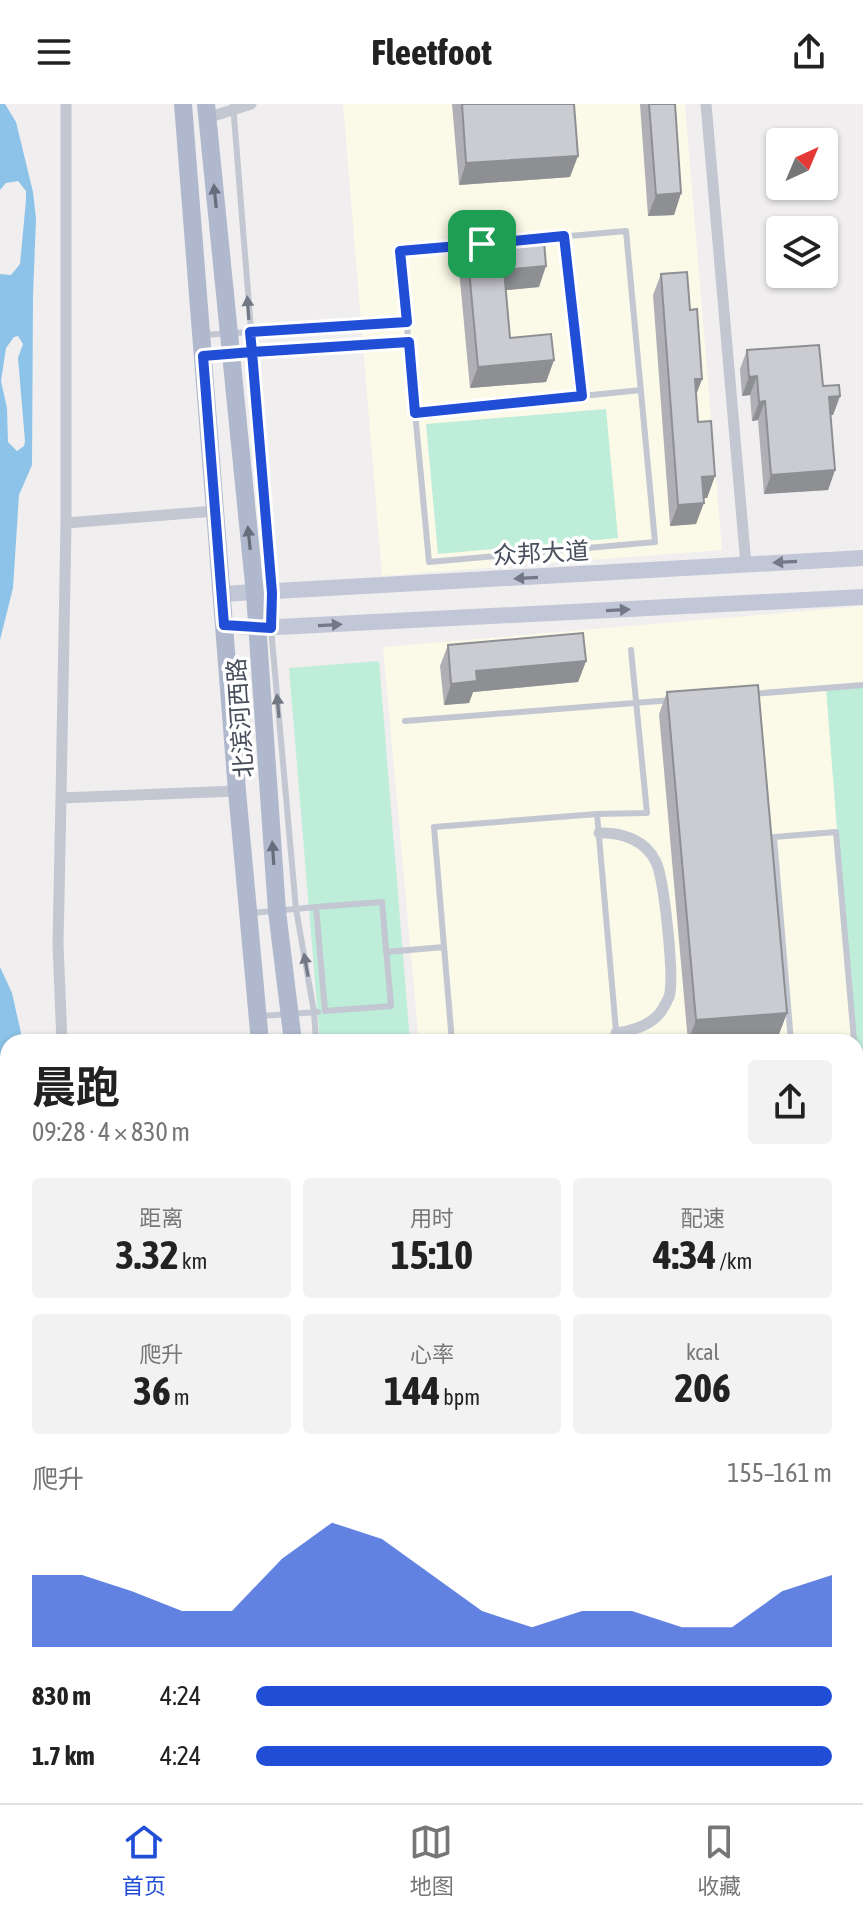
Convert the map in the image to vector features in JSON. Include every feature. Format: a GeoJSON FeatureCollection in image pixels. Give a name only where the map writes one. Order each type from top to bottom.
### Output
{"type":"FeatureCollection","features":[{"type":"Feature","properties":{"kind":"main road","name":"北滨河西路"},"geometry":{"type":"LineString","coordinates":[[183,104],[259,1034]]}},
{"type":"Feature","properties":{"kind":"main road","name":"北滨河西路"},"geometry":{"type":"LineString","coordinates":[[207,111],[231,354],[264,593],[277,911],[292,1034]]}},
{"type":"Feature","properties":{"kind":"main road","name":"众邦大道"},"geometry":{"type":"LineString","coordinates":[[222,594],[863,558]]}},
{"type":"Feature","properties":{"kind":"main road"},"geometry":{"type":"LineString","coordinates":[[224,625],[264,628],[863,597]]}},
{"type":"Feature","properties":{"kind":"street"},"geometry":{"type":"LineString","coordinates":[[62,1034],[58,944],[66,523],[66,104]]}},
{"type":"Feature","properties":{"kind":"street"},"geometry":{"type":"LineString","coordinates":[[207,111],[251,104]]}},
{"type":"Feature","properties":{"kind":"street"},"geometry":{"type":"LineString","coordinates":[[706,104],[746,565]]}},
{"type":"Feature","properties":{"kind":"street"},"geometry":{"type":"LineString","coordinates":[[66,523],[215,511]]}},
{"type":"Feature","properties":{"kind":"street"},"geometry":{"type":"LineString","coordinates":[[61,798],[237,791]]}},
{"type":"Feature","properties":{"kind":"street"},"geometry":{"type":"LineString","coordinates":[[599,833],[625,835],[643,844],[656,860],[661,880],[671,972],[669,996],[660,1013],[644,1026],[624,1034]]}},
{"type":"Feature","properties":{"kind":"lane"},"geometry":{"type":"LineString","coordinates":[[233,108],[252,352],[264,593]]}},
{"type":"Feature","properties":{"kind":"lane"},"geometry":{"type":"LineString","coordinates":[[626,231],[655,542],[429,562],[400,251],[564,236],[626,231]]}},
{"type":"Feature","properties":{"kind":"lane"},"geometry":{"type":"LineString","coordinates":[[564,236],[582,396]]}},
{"type":"Feature","properties":{"kind":"lane"},"geometry":{"type":"LineString","coordinates":[[201,335],[407,322]]}},
{"type":"Feature","properties":{"kind":"lane"},"geometry":{"type":"LineString","coordinates":[[203,356],[409,342]]}},
{"type":"Feature","properties":{"kind":"lane"},"geometry":{"type":"LineString","coordinates":[[415,413],[641,390]]}},
{"type":"Feature","properties":{"kind":"lane"},"geometry":{"type":"LineString","coordinates":[[264,628],[296,909],[315,1034]]}},
{"type":"Feature","properties":{"kind":"lane"},"geometry":{"type":"LineString","coordinates":[[451,1034],[434,827],[647,813],[631,650]]}},
{"type":"Feature","properties":{"kind":"lane"},"geometry":{"type":"LineString","coordinates":[[743,694],[863,685]]}},
{"type":"Feature","properties":{"kind":"lane"},"geometry":{"type":"LineString","coordinates":[[405,721],[682,699]]}},
{"type":"Feature","properties":{"kind":"lane"},"geometry":{"type":"LineString","coordinates":[[597,814],[616,1034]]}},
{"type":"Feature","properties":{"kind":"lane"},"geometry":{"type":"LineString","coordinates":[[790,1034],[774,837],[836,832],[853,1034]]}},
{"type":"Feature","properties":{"kind":"lane"},"geometry":{"type":"LineString","coordinates":[[250,913],[382,902],[391,1006],[258,1017]]}},
{"type":"Feature","properties":{"kind":"lane"},"geometry":{"type":"LineString","coordinates":[[316,907],[325,1011]]}},
{"type":"Feature","properties":{"kind":"lane"},"geometry":{"type":"LineString","coordinates":[[386,952],[444,947]]}},
{"type":"Feature","properties":{"kind":"shaded area"},"geometry":{"type":"Polygon","coordinates":[[[343,104],[685,104],[722,550],[382,576],[343,104]]]}},
{"type":"Feature","properties":{"kind":"shaded area"},"geometry":{"type":"Polygon","coordinates":[[[863,606],[863,1034],[418,1034],[383,647],[863,606]]]}},
{"type":"Feature","properties":{"kind":"green space"},"geometry":{"type":"Polygon","coordinates":[[[606,409],[618,538],[438,554],[426,424],[606,409]]]}},
{"type":"Feature","properties":{"kind":"green space"},"geometry":{"type":"Polygon","coordinates":[[[379,661],[409,1034],[319,1034],[289,668],[379,661]]]}},
{"type":"Feature","properties":{"kind":"green space"},"geometry":{"type":"Polygon","coordinates":[[[863,685],[863,1034],[854,1034],[850,996],[826,688],[863,685]]]}},
{"type":"Feature","properties":{"kind":"water"},"geometry":{"type":"Polygon","coordinates":[[[0,104],[5,104],[16,122],[33,192],[36,219],[32,465],[19,495],[13,588],[0,640],[0,274],[11,275],[20,264],[26,191],[18,181],[6,183],[0,190],[0,104]],[[18,336],[6,348],[1,381],[7,408],[8,442],[17,451],[25,441],[18,358],[23,344],[18,336]]]}},
{"type":"Feature","properties":{"kind":"water"},"geometry":{"type":"Polygon","coordinates":[[[0,967],[12,993],[21,1034],[0,1034],[0,967]]]}},
{"type":"Feature","properties":{"kind":"building"},"geometry":{"type":"Polygon","coordinates":[[[462,104],[574,104],[578,156],[466,163],[462,104]]]}},
{"type":"Feature","properties":{"kind":"building"},"geometry":{"type":"Polygon","coordinates":[[[649,104],[675,104],[681,193],[656,195],[649,104]]]}},
{"type":"Feature","properties":{"kind":"building"},"geometry":{"type":"Polygon","coordinates":[[[544,241],[546,266],[504,270],[510,338],[551,334],[554,360],[478,367],[467,248],[544,241]]]}},
{"type":"Feature","properties":{"kind":"building"},"geometry":{"type":"Polygon","coordinates":[[[687,272],[690,310],[697,309],[702,379],[695,379],[698,422],[711,421],[715,476],[702,477],[704,503],[678,505],[661,274],[687,272]]]}},
{"type":"Feature","properties":{"kind":"building"},"geometry":{"type":"Polygon","coordinates":[[[819,345],[823,386],[839,385],[840,396],[829,397],[835,470],[771,475],[765,401],[759,402],[757,376],[749,377],[747,350],[819,345]]]}},
{"type":"Feature","properties":{"kind":"building"},"geometry":{"type":"Polygon","coordinates":[[[583,633],[586,661],[476,671],[477,681],[451,684],[448,645],[583,633]]]}},
{"type":"Feature","properties":{"kind":"building"},"geometry":{"type":"Polygon","coordinates":[[[758,685],[787,1013],[696,1020],[667,692],[758,685]]]}},
{"type":"Feature","properties":{"kind":"route"},"geometry":{"type":"LineString","coordinates":[[482,244],[400,251],[407,322],[250,332],[252,352],[203,356],[224,625],[271,628],[272,593],[252,352],[409,342],[415,413],[582,396],[564,236],[482,244]]}}]}
